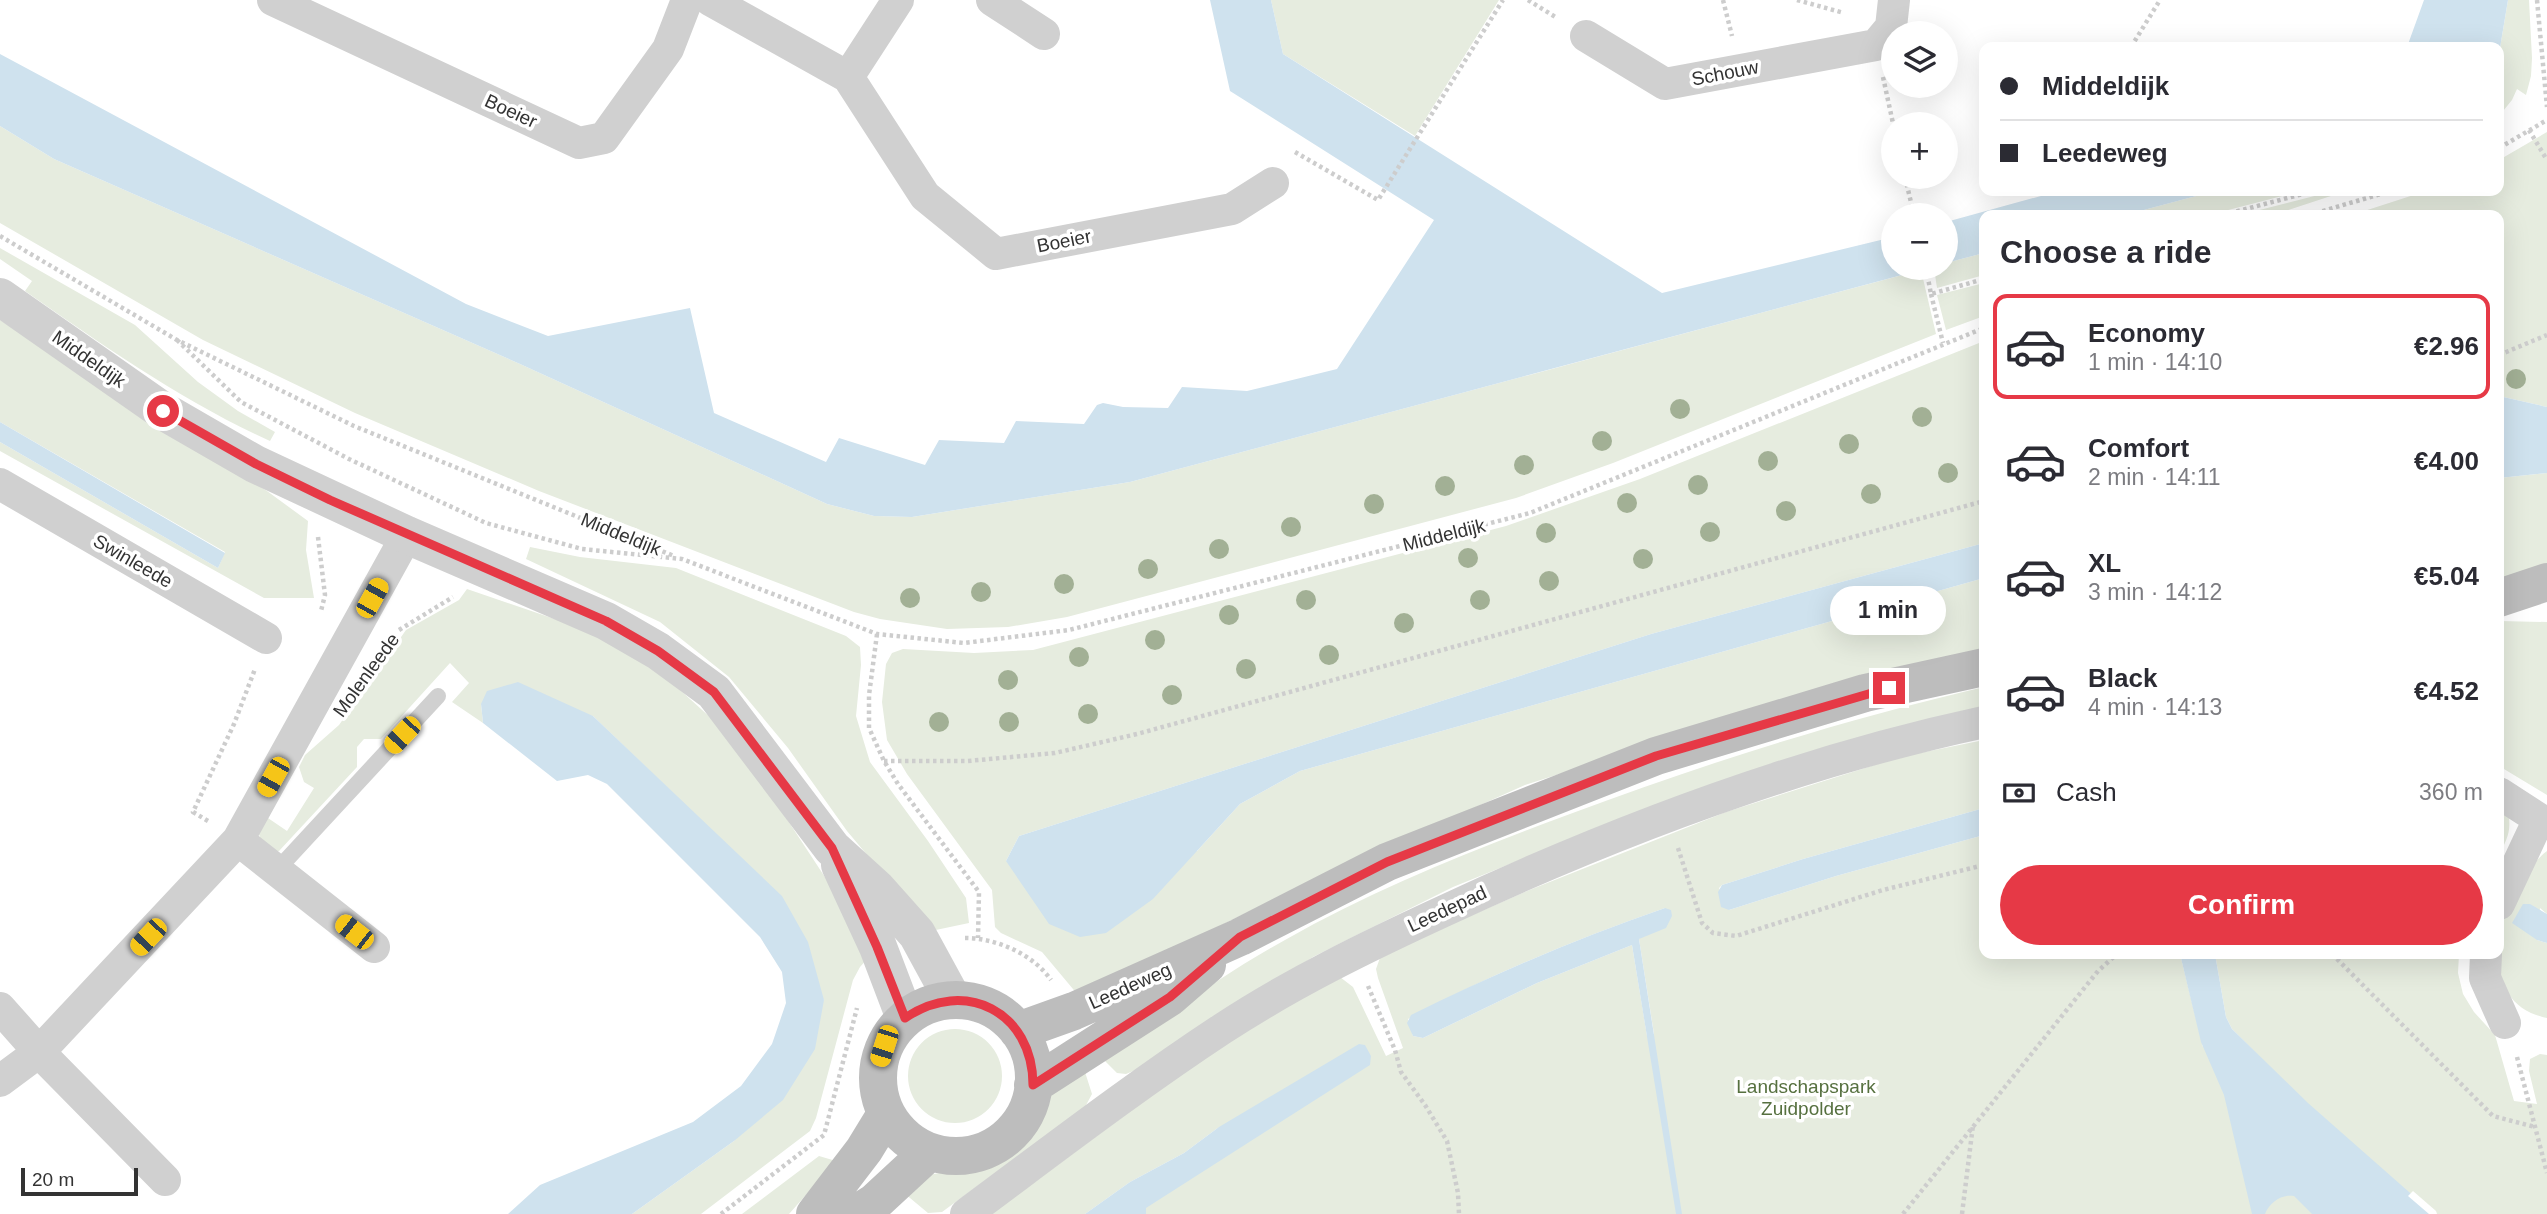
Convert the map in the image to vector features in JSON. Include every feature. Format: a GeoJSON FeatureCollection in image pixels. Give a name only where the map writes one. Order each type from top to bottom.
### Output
{"type":"FeatureCollection","features":[{"type":"Feature","properties":{"kind":"main road"},"geometry":{"type":"LineString","coordinates":[[2504,597],[2547,582]]}},
{"type":"Feature","properties":{"kind":"main road"},"geometry":{"type":"LineString","coordinates":[[2504,600],[2547,609]]}},
{"type":"Feature","properties":{"kind":"main road","name":"Leedeweg"},"geometry":{"type":"LineString","coordinates":[[1018,1031],[1082,1008],[1240,937],[1387,862],[1656,756],[1865,693],[1979,668]]}},
{"type":"Feature","properties":{"kind":"main road","name":"Leedeweg"},"geometry":{"type":"LineString","coordinates":[[1033,1085],[1170,997],[1240,937]]}},
{"type":"Feature","properties":{"kind":"main road"},"geometry":{"type":"LineString","coordinates":[[953,1000],[983,1004],[996,1011],[1018,1031],[1031,1057],[1033,1085],[1023,1118],[998,1144],[965,1156],[929,1152],[905,1137],[886,1114],[877,1080],[879,1063],[893,1031],[905,1018],[920,1009],[953,1000]]}},
{"type":"Feature","properties":{"kind":"main road"},"geometry":{"type":"LineString","coordinates":[[815,1214],[864,1150],[886,1114]]}},
{"type":"Feature","properties":{"kind":"main road"},"geometry":{"type":"LineString","coordinates":[[856,1214],[875,1202],[929,1152]]}},
{"type":"Feature","properties":{"kind":"street","name":"Boeier"},"geometry":{"type":"LineString","coordinates":[[273,0],[579,143],[604,138],[668,49],[687,0]]}},
{"type":"Feature","properties":{"kind":"street","name":"Boeier"},"geometry":{"type":"LineString","coordinates":[[710,0],[848,77],[925,196],[996,254],[1232,209],[1273,183]]}},
{"type":"Feature","properties":{"kind":"street"},"geometry":{"type":"LineString","coordinates":[[848,77],[898,0]]}},
{"type":"Feature","properties":{"kind":"street"},"geometry":{"type":"LineString","coordinates":[[992,0],[1044,34]]}},
{"type":"Feature","properties":{"kind":"street"},"geometry":{"type":"LineString","coordinates":[[1876,45],[1891,27],[1894,0]]}},
{"type":"Feature","properties":{"kind":"street","name":"Schouw"},"geometry":{"type":"LineString","coordinates":[[1586,36],[1665,84],[1876,45]]}},
{"type":"Feature","properties":{"kind":"street","name":"Middeldijk"},"geometry":{"type":"LineString","coordinates":[[0,297],[163,411],[256,464],[407,535],[606,621],[658,651],[714,692],[832,848],[876,888],[917,934],[953,1000]]}},
{"type":"Feature","properties":{"kind":"street","name":"Swinleede"},"geometry":{"type":"LineString","coordinates":[[0,484],[266,638]]}},
{"type":"Feature","properties":{"kind":"street","name":"Molenleede"},"geometry":{"type":"LineString","coordinates":[[0,1081],[39,1052],[238,840],[407,535]]}},
{"type":"Feature","properties":{"kind":"street","name":"Leedepad"},"geometry":{"type":"LineString","coordinates":[[966,1214],[1118,1101],[1213,1035],[1354,953],[1537,867],[1771,780],[1922,736],[1979,723]]}},
{"type":"Feature","properties":{"kind":"street"},"geometry":{"type":"LineString","coordinates":[[2504,796],[2543,821],[2504,895]]}},
{"type":"Feature","properties":{"kind":"street"},"geometry":{"type":"LineString","coordinates":[[238,840],[374,947]]}},
{"type":"Feature","properties":{"kind":"street","name":"Middeldijk"},"geometry":{"type":"LineString","coordinates":[[832,848],[881,954],[905,1018]]}},
{"type":"Feature","properties":{"kind":"street"},"geometry":{"type":"LineString","coordinates":[[2486,959],[2485,978],[2505,1023]]}},
{"type":"Feature","properties":{"kind":"street"},"geometry":{"type":"LineString","coordinates":[[0,1007],[39,1052],[165,1180]]}},
{"type":"Feature","properties":{"kind":"lane"},"geometry":{"type":"LineString","coordinates":[[276,870],[438,696]]}},
{"type":"Feature","properties":{"kind":"path"},"geometry":{"type":"LineString","coordinates":[[1273,183],[1293,151],[1378,200],[1503,0]]}},
{"type":"Feature","properties":{"kind":"path"},"geometry":{"type":"LineString","coordinates":[[2134,42],[2160,0]]}},
{"type":"Feature","properties":{"kind":"path"},"geometry":{"type":"LineString","coordinates":[[2537,0],[2547,107]]}},
{"type":"Feature","properties":{"kind":"path"},"geometry":{"type":"LineString","coordinates":[[1876,45],[1891,112]]}},
{"type":"Feature","properties":{"kind":"path"},"geometry":{"type":"LineString","coordinates":[[2504,145],[2547,120]]}},
{"type":"Feature","properties":{"kind":"path"},"geometry":{"type":"LineString","coordinates":[[2529,130],[2547,160]]}},
{"type":"Feature","properties":{"kind":"path"},"geometry":{"type":"LineString","coordinates":[[2242,210],[2295,196]]}},
{"type":"Feature","properties":{"kind":"path"},"geometry":{"type":"LineString","coordinates":[[2326,210],[2374,196]]}},
{"type":"Feature","properties":{"kind":"path","name":"Middeldijk"},"geometry":{"type":"LineString","coordinates":[[0,236],[177,340],[354,426],[681,559],[877,634],[964,643],[1069,630],[1530,513],[1979,330]]}},
{"type":"Feature","properties":{"kind":"path"},"geometry":{"type":"LineString","coordinates":[[1928,280],[1944,343]]}},
{"type":"Feature","properties":{"kind":"path"},"geometry":{"type":"LineString","coordinates":[[1931,294],[1979,280]]}},
{"type":"Feature","properties":{"kind":"path"},"geometry":{"type":"LineString","coordinates":[[2504,353],[2547,335]]}},
{"type":"Feature","properties":{"kind":"path","name":"Middeldijk"},"geometry":{"type":"LineString","coordinates":[[177,340],[241,402],[349,459],[486,523],[582,549],[681,559]]}},
{"type":"Feature","properties":{"kind":"path"},"geometry":{"type":"LineString","coordinates":[[318,621],[325,594],[317,528],[349,459]]}},
{"type":"Feature","properties":{"kind":"path"},"geometry":{"type":"LineString","coordinates":[[884,761],[968,761],[1055,753],[1137,734],[1979,502]]}},
{"type":"Feature","properties":{"kind":"path","name":"Molenleede"},"geometry":{"type":"LineString","coordinates":[[393,639],[400,628],[452,599],[486,523]]}},
{"type":"Feature","properties":{"kind":"path"},"geometry":{"type":"LineString","coordinates":[[877,634],[869,695],[869,728],[884,761],[905,794],[979,892],[978,938]]}},
{"type":"Feature","properties":{"kind":"path"},"geometry":{"type":"LineString","coordinates":[[238,840],[193,812],[234,724],[266,638]]}},
{"type":"Feature","properties":{"kind":"path"},"geometry":{"type":"LineString","coordinates":[[1668,818],[1702,923],[1713,933],[1736,936],[1883,890],[1979,866]]}},
{"type":"Feature","properties":{"kind":"path"},"geometry":{"type":"LineString","coordinates":[[1354,953],[1395,1050],[1401,1072],[1426,1105],[1447,1141],[1458,1193],[1459,1214]]}},
{"type":"Feature","properties":{"kind":"path"},"geometry":{"type":"LineString","coordinates":[[1903,1214],[2098,971],[2111,959]]}},
{"type":"Feature","properties":{"kind":"path"},"geometry":{"type":"LineString","coordinates":[[2337,959],[2493,1116],[2535,1127]]}},
{"type":"Feature","properties":{"kind":"path"},"geometry":{"type":"LineString","coordinates":[[2505,1023],[2514,1041],[2547,1173]]}},
{"type":"Feature","properties":{"kind":"path"},"geometry":{"type":"LineString","coordinates":[[1962,1214],[1973,1124]]}},
{"type":"Feature","properties":{"kind":"green space"},"geometry":{"type":"Polygon","coordinates":[[[1271,0],[1499,0],[1415,136],[1283,54],[1271,0]]]}},
{"type":"Feature","properties":{"kind":"green space"},"geometry":{"type":"Polygon","coordinates":[[[2508,0],[2529,0],[2531,76],[2526,95],[2517,89],[2504,110],[2504,42],[2501,42],[2508,0]]]}},
{"type":"Feature","properties":{"kind":"green space"},"geometry":{"type":"Polygon","coordinates":[[[0,126],[54,159],[520,364],[827,504],[874,516],[912,517],[1130,482],[1884,280],[1923,280],[1936,334],[1613,463],[1516,498],[1067,617],[1008,627],[947,629],[880,619],[854,612],[539,491],[355,413],[203,340],[0,223],[0,126]]]}},
{"type":"Feature","properties":{"kind":"green space"},"geometry":{"type":"Polygon","coordinates":[[[2547,132],[2547,407],[2504,397],[2504,210],[2367,210],[2411,196],[2504,196],[2504,157],[2547,132]]]}},
{"type":"Feature","properties":{"kind":"green space"},"geometry":{"type":"Polygon","coordinates":[[[2196,196],[2282,196],[2228,210],[2144,210],[2196,196]]]}},
{"type":"Feature","properties":{"kind":"green space"},"geometry":{"type":"Polygon","coordinates":[[[2314,196],[2331,196],[2288,210],[2260,210],[2314,196]]]}},
{"type":"Feature","properties":{"kind":"green space"},"geometry":{"type":"Polygon","coordinates":[[[0,248],[135,325],[198,382],[238,411],[275,432],[270,441],[175,390],[25,291],[32,281],[0,259],[0,248]]]}},
{"type":"Feature","properties":{"kind":"green space"},"geometry":{"type":"Polygon","coordinates":[[[1979,254],[1979,276],[1937,288],[1936,280],[1958,280],[1958,260],[1979,254]]]}},
{"type":"Feature","properties":{"kind":"green space"},"geometry":{"type":"Polygon","coordinates":[[[1979,284],[1979,318],[1946,330],[1937,295],[1979,284]]]}},
{"type":"Feature","properties":{"kind":"green space"},"geometry":{"type":"Polygon","coordinates":[[[0,320],[267,491],[308,521],[306,550],[314,598],[264,598],[0,451],[0,442],[218,568],[225,552],[0,422],[0,320]]]}},
{"type":"Feature","properties":{"kind":"green space"},"geometry":{"type":"Polygon","coordinates":[[[1979,343],[1979,544],[1651,634],[1019,836],[1006,861],[1197,851],[1240,804],[1300,771],[1979,579],[1979,654],[1709,726],[1525,785],[1322,876],[1078,995],[1042,952],[1001,933],[995,927],[992,890],[907,774],[887,740],[882,702],[886,664],[892,653],[903,649],[974,653],[1033,650],[1506,526],[1640,479],[1979,343]]]}},
{"type":"Feature","properties":{"kind":"green space"},"geometry":{"type":"Polygon","coordinates":[[[2547,473],[2547,573],[2504,580],[2504,477],[2547,473]]]}},
{"type":"Feature","properties":{"kind":"green space"},"geometry":{"type":"Polygon","coordinates":[[[530,547],[580,557],[676,568],[846,636],[860,647],[856,716],[870,762],[966,898],[969,923],[931,931],[847,831],[788,748],[729,677],[660,622],[526,559],[530,547]]]}},
{"type":"Feature","properties":{"kind":"green space"},"geometry":{"type":"Polygon","coordinates":[[[467,589],[581,628],[657,669],[712,719],[775,801],[840,900],[869,957],[853,980],[816,1118],[810,1131],[701,1214],[632,1214],[734,1141],[824,1000],[675,795],[593,716],[481,704],[483,723],[452,702],[469,683],[450,663],[381,739],[364,739],[357,747],[357,767],[279,851],[270,852],[262,844],[258,831],[265,816],[287,831],[314,788],[304,782],[299,767],[305,755],[339,725],[406,630],[459,600],[467,589]]]}},
{"type":"Feature","properties":{"kind":"green space"},"geometry":{"type":"Polygon","coordinates":[[[2504,621],[2547,622],[2547,795],[2504,769],[2504,621]]]}},
{"type":"Feature","properties":{"kind":"green space"},"geometry":{"type":"Polygon","coordinates":[[[1979,688],[1979,710],[1634,814],[1453,887],[1313,957],[1138,1069],[1126,1074],[1117,1073],[1105,1061],[1193,997],[1261,953],[1319,921],[1425,871],[1672,777],[1879,714],[1979,688]]]}},
{"type":"Feature","properties":{"kind":"green space","name":"Landschapspark Zuidpolder"},"geometry":{"type":"Polygon","coordinates":[[[1979,741],[1979,809],[1722,885],[1719,888],[1729,910],[1836,876],[1979,836],[1979,959],[2181,959],[2203,1047],[2259,1056],[2232,1029],[2226,1017],[2216,959],[2459,959],[2458,973],[2463,994],[2474,1012],[2495,1035],[2514,1101],[2537,1104],[2529,1071],[2530,1059],[2540,1054],[2547,1055],[2547,1214],[1146,1214],[1145,1208],[1219,1127],[1184,1153],[1130,1182],[1085,1214],[991,1214],[1201,1059],[1284,1007],[1340,977],[1353,987],[1386,1056],[1403,1048],[1378,978],[1376,969],[1381,955],[1527,891],[1726,812],[1900,757],[1979,741]],[[1665,908],[1534,958],[1408,1019],[1413,1036],[1423,1038],[1537,983],[1632,945],[1647,1036],[1654,1034],[1639,939],[1665,908]]]}},
{"type":"Feature","properties":{"kind":"green space"},"geometry":{"type":"Polygon","coordinates":[[[2504,814],[2509,818],[2504,845],[2504,814]]]}},
{"type":"Feature","properties":{"kind":"green space"},"geometry":{"type":"Polygon","coordinates":[[[2547,851],[2547,914],[2540,908],[2537,940],[2547,943],[2547,1018],[2522,1008],[2506,990],[2499,967],[2499,959],[2504,959],[2505,915],[2530,868],[2547,851]]]}},
{"type":"Feature","properties":{"kind":"green space"},"geometry":{"type":"Polygon","coordinates":[[[946,1029],[964,1029],[989,1042],[999,1058],[1002,1076],[999,1094],[989,1110],[964,1123],[946,1123],[921,1110],[908,1085],[908,1067],[921,1042],[946,1029]]]}},
{"type":"Feature","properties":{"kind":"green space"},"geometry":{"type":"Polygon","coordinates":[[[1085,1072],[1092,1094],[1085,1107],[942,1212],[928,1213],[904,1193],[928,1175],[986,1165],[1014,1150],[1033,1129],[1052,1093],[1085,1072]]]}},
{"type":"Feature","properties":{"kind":"green space"},"geometry":{"type":"Polygon","coordinates":[[[819,1156],[836,1161],[789,1214],[742,1214],[819,1156]]]}},
{"type":"Feature","properties":{"kind":"water"},"geometry":{"type":"Polygon","coordinates":[[[1210,0],[1271,0],[1283,54],[1662,293],[1881,240],[1881,280],[1883,280],[1130,482],[912,517],[874,516],[827,504],[520,364],[54,159],[0,126],[0,54],[466,304],[548,336],[690,308],[714,413],[826,462],[839,438],[925,465],[939,440],[1004,443],[1016,421],[1084,424],[1097,405],[1103,403],[1123,407],[1168,408],[1182,387],[1247,391],[1337,369],[1434,220],[1230,91],[1210,0]]]}},
{"type":"Feature","properties":{"kind":"water"},"geometry":{"type":"Polygon","coordinates":[[[2424,0],[2508,0],[2501,42],[2409,42],[2424,0]]]}},
{"type":"Feature","properties":{"kind":"water"},"geometry":{"type":"Polygon","coordinates":[[[2041,196],[2196,196],[2144,210],[1990,210],[2041,196]]]}},
{"type":"Feature","properties":{"kind":"water"},"geometry":{"type":"Polygon","coordinates":[[[1979,213],[1979,254],[1958,260],[1958,219],[1979,213]]]}},
{"type":"Feature","properties":{"kind":"water"},"geometry":{"type":"Polygon","coordinates":[[[2504,397],[2547,407],[2547,473],[2504,477],[2504,397]]]}},
{"type":"Feature","properties":{"kind":"water"},"geometry":{"type":"Polygon","coordinates":[[[0,422],[225,553],[218,568],[0,442],[0,422]]]}},
{"type":"Feature","properties":{"kind":"water"},"geometry":{"type":"Polygon","coordinates":[[[1979,544],[1979,579],[1300,771],[1240,804],[1153,899],[1106,933],[1080,937],[1049,924],[1006,861],[1019,836],[1651,634],[1979,544]]]}},
{"type":"Feature","properties":{"kind":"water"},"geometry":{"type":"Polygon","coordinates":[[[518,682],[593,716],[782,896],[808,942],[824,1000],[815,1049],[783,1100],[734,1141],[632,1214],[508,1214],[540,1185],[693,1122],[741,1086],[772,1044],[786,1003],[782,972],[760,937],[607,784],[588,775],[557,781],[483,723],[481,704],[487,691],[518,682]]]}},
{"type":"Feature","properties":{"kind":"water"},"geometry":{"type":"Polygon","coordinates":[[[1979,809],[1979,836],[1836,876],[1729,910],[1721,907],[1718,892],[1722,885],[1979,809]]]}},
{"type":"Feature","properties":{"kind":"water"},"geometry":{"type":"Polygon","coordinates":[[[2523,904],[2530,904],[2547,914],[2547,943],[2537,940],[2512,923],[2523,904]]]}},
{"type":"Feature","properties":{"kind":"water"},"geometry":{"type":"Polygon","coordinates":[[[1665,908],[1671,910],[1672,916],[1666,928],[1639,939],[1682,1214],[1676,1214],[1632,945],[1537,983],[1423,1038],[1413,1036],[1407,1023],[1411,1015],[1505,971],[1665,908]]]}},
{"type":"Feature","properties":{"kind":"water"},"geometry":{"type":"Polygon","coordinates":[[[2181,959],[2216,959],[2226,1017],[2232,1029],[2308,1103],[2434,1214],[2312,1214],[2294,1196],[2285,1196],[2270,1206],[2265,1214],[2252,1214],[2224,1095],[2201,1042],[2181,959]]]}},
{"type":"Feature","properties":{"kind":"water"},"geometry":{"type":"Polygon","coordinates":[[[1359,1044],[1365,1045],[1371,1056],[1370,1065],[1146,1208],[1146,1214],[1085,1214],[1130,1182],[1184,1153],[1219,1127],[1359,1044]]]}},
{"type":"Feature","properties":{"kind":"pier"},"geometry":{"type":"Polygon","coordinates":[[[2413,1191],[2437,1214],[2429,1214],[2408,1196],[2413,1191]]]}},
{"type":"Feature","properties":{"kind":"route"},"geometry":{"type":"LineString","coordinates":[[163,411],[256,464],[330,500],[606,621],[658,651],[714,692],[832,848],[877,947],[905,1018],[936,1003],[953,1000],[983,1004],[1008,1020],[1018,1031],[1031,1057],[1033,1085],[1170,997],[1240,937],[1387,862],[1656,756],[1889,688]]}}]}
